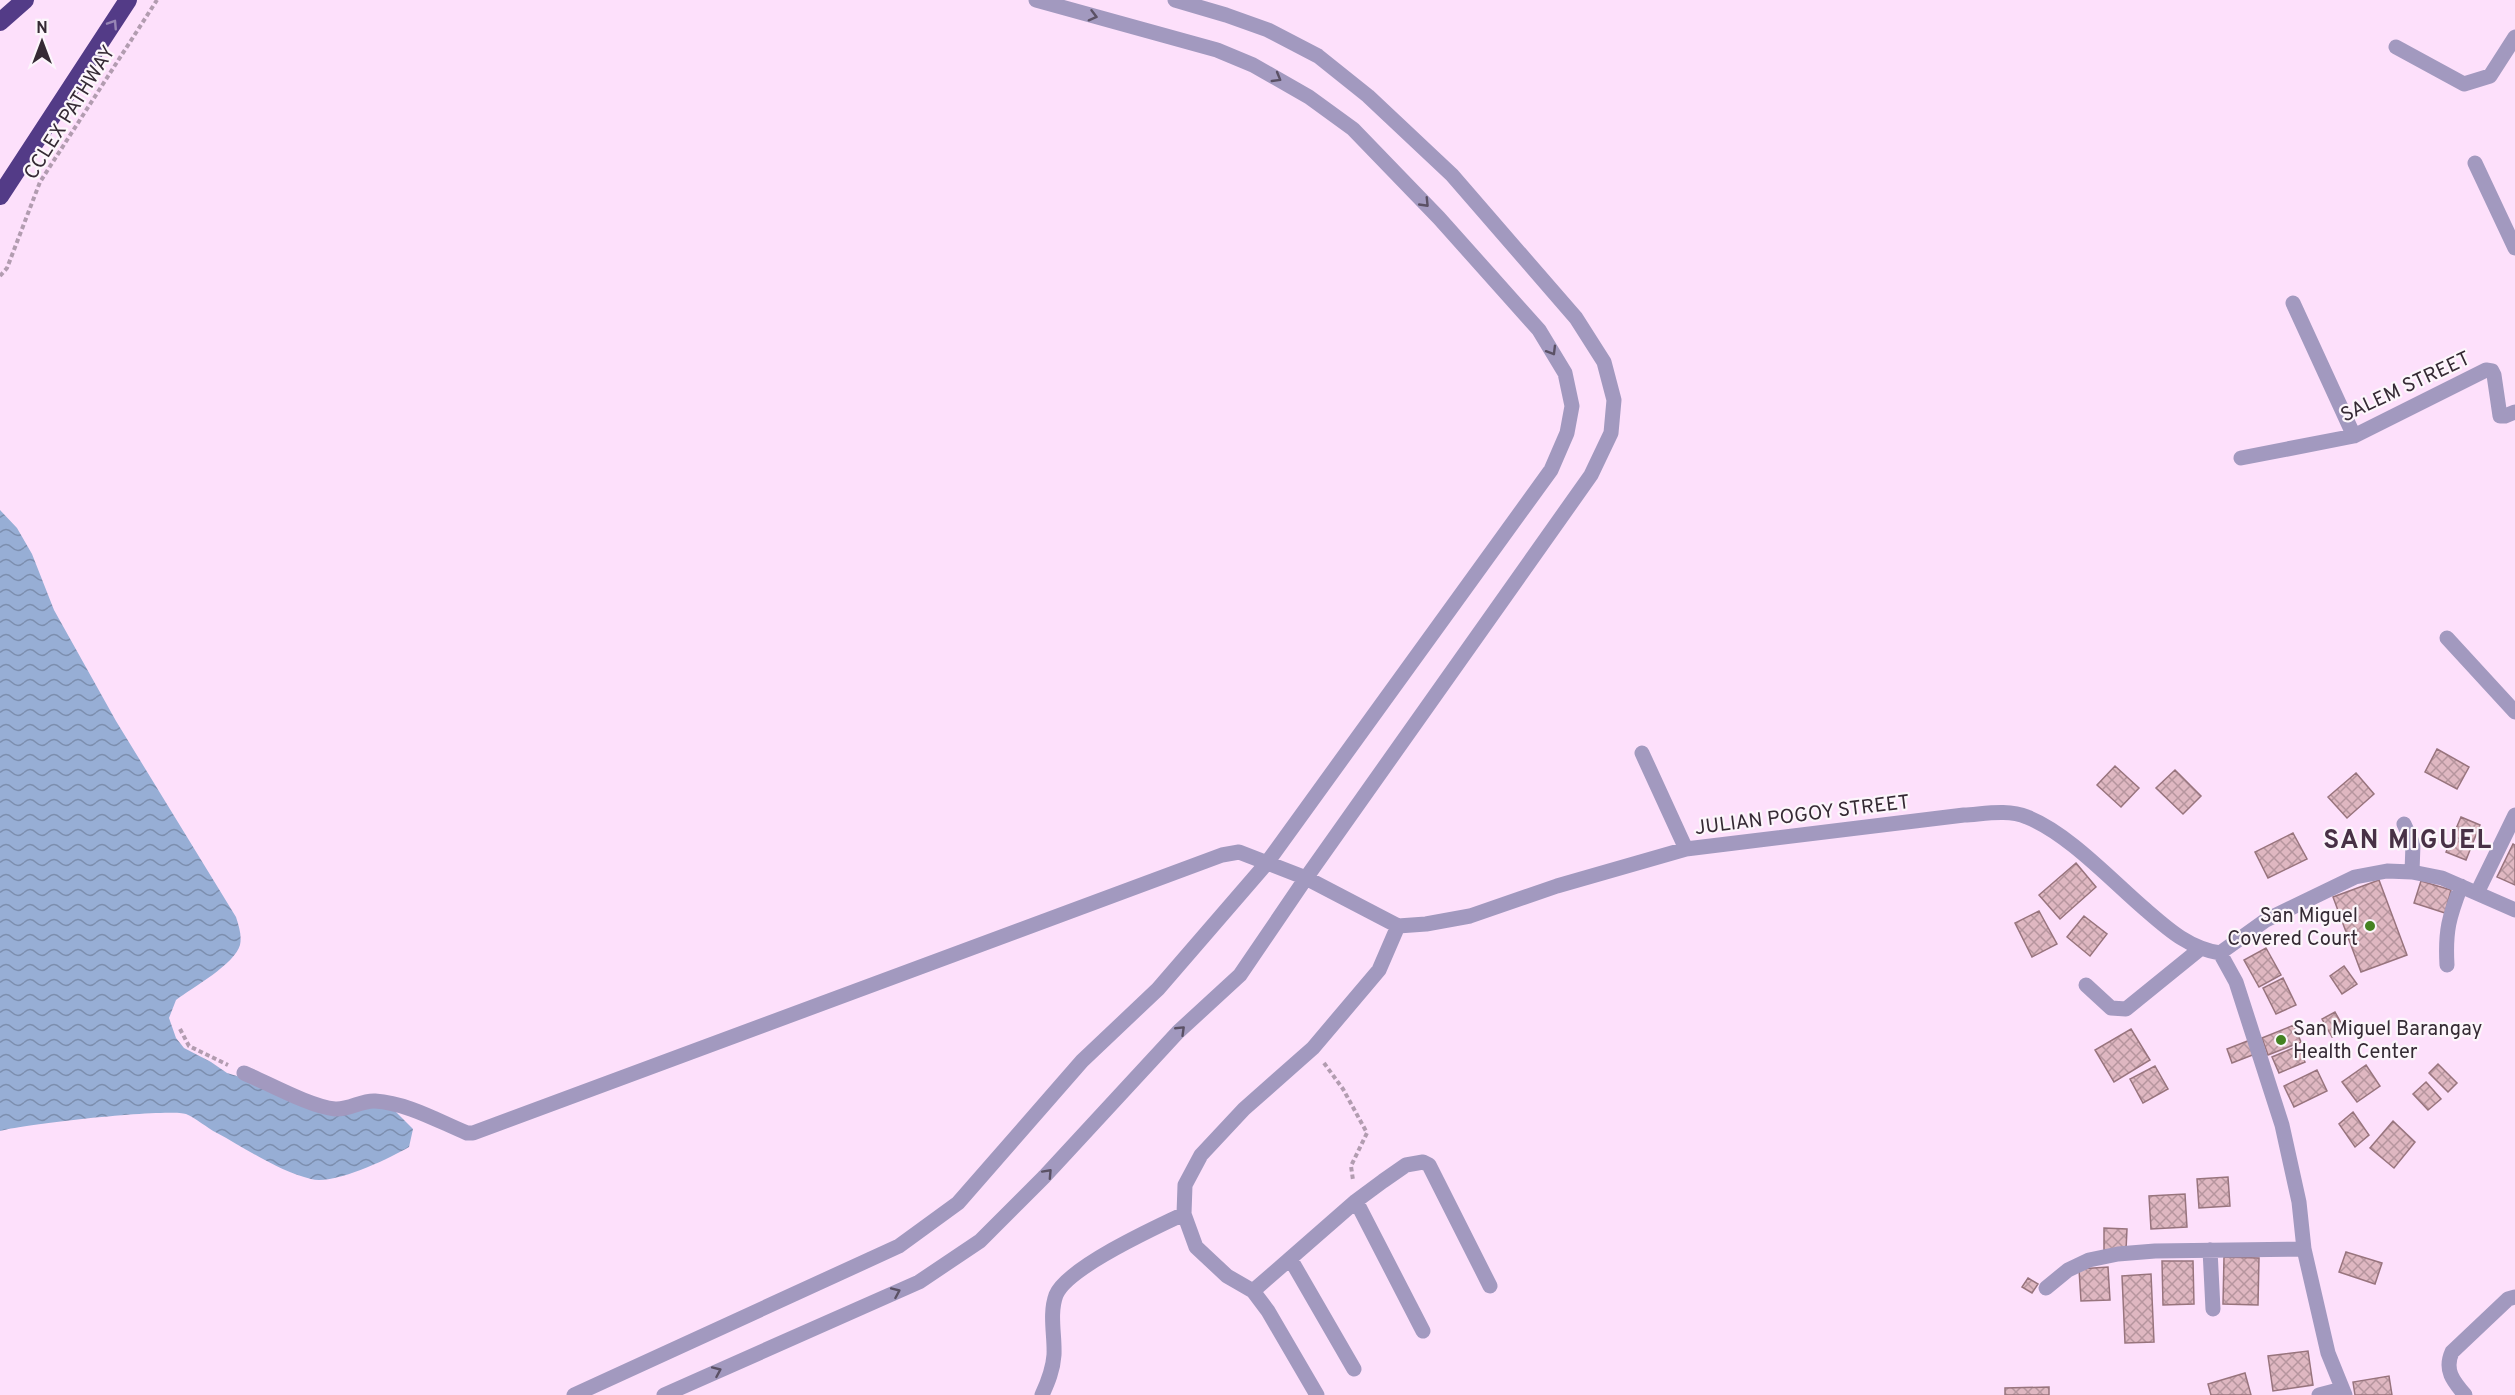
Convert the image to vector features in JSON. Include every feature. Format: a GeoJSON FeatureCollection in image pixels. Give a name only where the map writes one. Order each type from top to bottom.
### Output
{"type":"FeatureCollection","features":[{"type":"Feature","properties":{"kind":"highway"},"geometry":{"type":"LineString","coordinates":[[0,22],[25,0]]}},
{"type":"Feature","properties":{"kind":"highway"},"geometry":{"type":"LineString","coordinates":[[0,196],[128,0]]}},
{"type":"Feature","properties":{"kind":"street"},"geometry":{"type":"LineString","coordinates":[[574,1395],[899,1246],[958,1203],[1082,1061],[1158,989],[1266,864],[1551,470],[1567,433],[1572,406],[1565,373],[1539,330],[1439,218],[1353,129],[1309,97],[1253,65],[1217,50],[1036,0]]}},
{"type":"Feature","properties":{"kind":"street"},"geometry":{"type":"LineString","coordinates":[[664,1395],[918,1282],[980,1241],[1044,1177],[1178,1032],[1240,975],[1591,475],[1611,433],[1614,400],[1604,362],[1576,318],[1452,175],[1368,96],[1318,56],[1268,30],[1175,0]]}},
{"type":"Feature","properties":{"kind":"street"},"geometry":{"type":"LineString","coordinates":[[2396,47],[2464,84],[2490,76],[2515,37]]}},
{"type":"Feature","properties":{"kind":"street"},"geometry":{"type":"LineString","coordinates":[[2475,163],[2515,248]]}},
{"type":"Feature","properties":{"kind":"street"},"geometry":{"type":"LineString","coordinates":[[2293,303],[2354,436]]}},
{"type":"Feature","properties":{"kind":"street","name":"SALEM STREET"},"geometry":{"type":"LineString","coordinates":[[2241,458],[2354,436],[2486,370],[2492,371],[2494,375],[2500,416],[2515,412]]}},
{"type":"Feature","properties":{"kind":"street"},"geometry":{"type":"LineString","coordinates":[[2447,638],[2515,712]]}},
{"type":"Feature","properties":{"kind":"street"},"geometry":{"type":"LineString","coordinates":[[1642,753],[1686,849]]}},
{"type":"Feature","properties":{"kind":"street","name":"JULIAN POGOY STREET"},"geometry":{"type":"LineString","coordinates":[[1398,926],[1426,924],[1470,916],[1557,886],[1686,849],[1964,815],[2008,813],[2026,816],[2060,835],[2161,923],[2190,945],[2220,953]]}},
{"type":"Feature","properties":{"kind":"street"},"geometry":{"type":"LineString","coordinates":[[2477,893],[2515,816]]}},
{"type":"Feature","properties":{"kind":"street"},"geometry":{"type":"LineString","coordinates":[[2404,824],[2413,844],[2412,872]]}},
{"type":"Feature","properties":{"kind":"street"},"geometry":{"type":"LineString","coordinates":[[244,1073],[320,1106],[335,1109],[372,1101],[396,1104],[467,1133],[473,1133],[1222,855],[1239,852],[1306,878],[1398,926],[1379,969],[1313,1047],[1244,1109],[1202,1155],[1185,1185],[1184,1214],[1196,1247],[1227,1276],[1253,1291],[1268,1311],[1317,1395]]}},
{"type":"Feature","properties":{"kind":"street"},"geometry":{"type":"LineString","coordinates":[[2319,1395],[2344,1392],[2328,1353],[2304,1249],[2299,1202],[2282,1125],[2236,982],[2220,953],[2265,920],[2355,878],[2387,871],[2412,872],[2442,878],[2515,910]]}},
{"type":"Feature","properties":{"kind":"street"},"geometry":{"type":"LineString","coordinates":[[2447,965],[2448,919],[2461,886]]}},
{"type":"Feature","properties":{"kind":"street"},"geometry":{"type":"LineString","coordinates":[[2086,985],[2111,1008],[2126,1009],[2200,949]]}},
{"type":"Feature","properties":{"kind":"street"},"geometry":{"type":"LineString","coordinates":[[1253,1291],[1291,1260],[1356,1200],[1406,1165],[1423,1162],[1429,1165],[1490,1286]]}},
{"type":"Feature","properties":{"kind":"street"},"geometry":{"type":"LineString","coordinates":[[1356,1200],[1423,1331]]}},
{"type":"Feature","properties":{"kind":"street"},"geometry":{"type":"LineString","coordinates":[[1042,1395],[1052,1371],[1054,1354],[1052,1326],[1056,1294],[1075,1275],[1122,1244],[1184,1214]]}},
{"type":"Feature","properties":{"kind":"street"},"geometry":{"type":"LineString","coordinates":[[2046,1288],[2068,1270],[2090,1260],[2155,1251],[2304,1249]]}},
{"type":"Feature","properties":{"kind":"street"},"geometry":{"type":"LineString","coordinates":[[2210,1250],[2213,1309]]}},
{"type":"Feature","properties":{"kind":"street"},"geometry":{"type":"LineString","coordinates":[[1291,1260],[1354,1369]]}},
{"type":"Feature","properties":{"kind":"street"},"geometry":{"type":"LineString","coordinates":[[2465,1395],[2453,1381],[2449,1371],[2448,1362],[2452,1352],[2486,1318],[2508,1299],[2515,1297]]}},
{"type":"Feature","properties":{"kind":"path","name":"CCLEX PATHWAY"},"geometry":{"type":"LineString","coordinates":[[0,276],[7,268],[40,182],[157,0]]}},
{"type":"Feature","properties":{"kind":"path"},"geometry":{"type":"LineString","coordinates":[[180,1029],[189,1046],[244,1073]]}},
{"type":"Feature","properties":{"kind":"path"},"geometry":{"type":"LineString","coordinates":[[1313,1047],[1344,1089],[1367,1132],[1351,1166],[1356,1200]]}},
{"type":"Feature","properties":{"kind":"water"},"geometry":{"type":"Polygon","coordinates":[[[0,510],[17,528],[32,554],[54,610],[116,721],[236,917],[241,938],[236,952],[222,968],[176,1000],[169,1018],[176,1038],[184,1048],[227,1073],[250,1080],[320,1111],[392,1108],[413,1129],[409,1147],[361,1170],[321,1180],[299,1176],[275,1165],[186,1114],[152,1113],[94,1118],[0,1131],[0,510]]]}},
{"type":"Feature","properties":{"kind":"building"},"geometry":{"type":"Polygon","coordinates":[[[2437,749],[2469,767],[2457,789],[2425,772],[2437,749]]]}},
{"type":"Feature","properties":{"kind":"building"},"geometry":{"type":"Polygon","coordinates":[[[2115,766],[2139,788],[2121,807],[2097,785],[2115,766]]]}},
{"type":"Feature","properties":{"kind":"building"},"geometry":{"type":"Polygon","coordinates":[[[2175,770],[2201,796],[2183,814],[2156,788],[2175,770]]]}},
{"type":"Feature","properties":{"kind":"building"},"geometry":{"type":"Polygon","coordinates":[[[2356,773],[2374,794],[2347,818],[2328,797],[2356,773]]]}},
{"type":"Feature","properties":{"kind":"building"},"geometry":{"type":"Polygon","coordinates":[[[2461,817],[2480,825],[2466,860],[2446,852],[2461,817]]]}},
{"type":"Feature","properties":{"kind":"building"},"geometry":{"type":"Polygon","coordinates":[[[2293,833],[2307,859],[2268,878],[2255,852],[2293,833]]]}},
{"type":"Feature","properties":{"kind":"building"},"geometry":{"type":"Polygon","coordinates":[[[2513,844],[2515,845],[2515,885],[2497,877],[2513,844]]]}},
{"type":"Feature","properties":{"kind":"building"},"geometry":{"type":"Polygon","coordinates":[[[2076,863],[2096,887],[2060,919],[2039,895],[2076,863]]]}},
{"type":"Feature","properties":{"kind":"building","name":"San Miguel Covered Court"},"geometry":{"type":"Polygon","coordinates":[[[2379,880],[2407,955],[2361,972],[2333,897],[2379,880]]]}},
{"type":"Feature","properties":{"kind":"building"},"geometry":{"type":"Polygon","coordinates":[[[2421,881],[2451,890],[2445,913],[2414,903],[2421,881]]]}},
{"type":"Feature","properties":{"kind":"building"},"geometry":{"type":"Polygon","coordinates":[[[2039,911],[2057,944],[2032,957],[2015,923],[2039,911]]]}},
{"type":"Feature","properties":{"kind":"building"},"geometry":{"type":"Polygon","coordinates":[[[2084,916],[2107,934],[2090,956],[2067,937],[2084,916]]]}},
{"type":"Feature","properties":{"kind":"building"},"geometry":{"type":"Polygon","coordinates":[[[2266,948],[2281,975],[2259,987],[2244,960],[2266,948]]]}},
{"type":"Feature","properties":{"kind":"building"},"geometry":{"type":"Polygon","coordinates":[[[2344,966],[2357,984],[2342,994],[2330,976],[2344,966]]]}},
{"type":"Feature","properties":{"kind":"building"},"geometry":{"type":"Polygon","coordinates":[[[2283,978],[2296,1005],[2276,1014],[2263,988],[2283,978]]]}},
{"type":"Feature","properties":{"kind":"building"},"geometry":{"type":"Polygon","coordinates":[[[2335,1012],[2345,1030],[2332,1037],[2322,1019],[2335,1012]]]}},
{"type":"Feature","properties":{"kind":"building","name":"San Miguel Barangay Health Center"},"geometry":{"type":"Polygon","coordinates":[[[2294,1025],[2301,1042],[2268,1055],[2262,1038],[2294,1025]]]}},
{"type":"Feature","properties":{"kind":"building"},"geometry":{"type":"Polygon","coordinates":[[[2131,1029],[2150,1060],[2114,1082],[2095,1050],[2131,1029]]]}},
{"type":"Feature","properties":{"kind":"building"},"geometry":{"type":"Polygon","coordinates":[[[2250,1040],[2255,1054],[2232,1063],[2227,1049],[2250,1040]]]}},
{"type":"Feature","properties":{"kind":"building"},"geometry":{"type":"Polygon","coordinates":[[[2298,1046],[2305,1062],[2279,1073],[2272,1057],[2298,1046]]]}},
{"type":"Feature","properties":{"kind":"building"},"geometry":{"type":"Polygon","coordinates":[[[2438,1064],[2457,1083],[2448,1092],[2429,1073],[2438,1064]]]}},
{"type":"Feature","properties":{"kind":"building"},"geometry":{"type":"Polygon","coordinates":[[[2366,1065],[2380,1086],[2357,1102],[2342,1082],[2366,1065]]]}},
{"type":"Feature","properties":{"kind":"building"},"geometry":{"type":"Polygon","coordinates":[[[2155,1066],[2168,1089],[2143,1103],[2130,1079],[2155,1066]]]}},
{"type":"Feature","properties":{"kind":"building"},"geometry":{"type":"Polygon","coordinates":[[[2317,1070],[2327,1091],[2294,1107],[2284,1086],[2317,1070]]]}},
{"type":"Feature","properties":{"kind":"building"},"geometry":{"type":"Polygon","coordinates":[[[2426,1082],[2441,1099],[2428,1110],[2413,1094],[2426,1082]]]}},
{"type":"Feature","properties":{"kind":"building"},"geometry":{"type":"Polygon","coordinates":[[[2353,1112],[2369,1135],[2355,1147],[2339,1124],[2353,1112]]]}},
{"type":"Feature","properties":{"kind":"building"},"geometry":{"type":"Polygon","coordinates":[[[2393,1121],[2415,1142],[2394,1168],[2370,1148],[2393,1121]]]}},
{"type":"Feature","properties":{"kind":"building"},"geometry":{"type":"Polygon","coordinates":[[[2228,1177],[2230,1206],[2199,1208],[2197,1179],[2228,1177]]]}},
{"type":"Feature","properties":{"kind":"building"},"geometry":{"type":"Polygon","coordinates":[[[2185,1194],[2187,1227],[2151,1229],[2149,1196],[2185,1194]]]}},
{"type":"Feature","properties":{"kind":"building"},"geometry":{"type":"Polygon","coordinates":[[[2104,1228],[2127,1229],[2126,1250],[2104,1250],[2104,1228]]]}},
{"type":"Feature","properties":{"kind":"building"},"geometry":{"type":"Polygon","coordinates":[[[2346,1252],[2382,1263],[2375,1284],[2339,1272],[2346,1252]]]}},
{"type":"Feature","properties":{"kind":"building"},"geometry":{"type":"Polygon","coordinates":[[[2224,1257],[2259,1258],[2258,1305],[2223,1304],[2224,1257]]]}},
{"type":"Feature","properties":{"kind":"building"},"geometry":{"type":"Polygon","coordinates":[[[2162,1261],[2193,1261],[2194,1304],[2163,1305],[2162,1261]]]}},
{"type":"Feature","properties":{"kind":"building"},"geometry":{"type":"Polygon","coordinates":[[[2108,1267],[2110,1300],[2081,1301],[2079,1269],[2108,1267]]]}},
{"type":"Feature","properties":{"kind":"building"},"geometry":{"type":"Polygon","coordinates":[[[2151,1274],[2154,1342],[2125,1343],[2122,1276],[2151,1274]]]}},
{"type":"Feature","properties":{"kind":"building"},"geometry":{"type":"Polygon","coordinates":[[[2028,1278],[2038,1284],[2032,1293],[2022,1287],[2028,1278]]]}},
{"type":"Feature","properties":{"kind":"building"},"geometry":{"type":"Polygon","coordinates":[[[2308,1351],[2313,1385],[2273,1391],[2268,1356],[2308,1351]]]}},
{"type":"Feature","properties":{"kind":"building"},"geometry":{"type":"Polygon","coordinates":[[[2245,1373],[2251,1395],[2211,1395],[2208,1384],[2245,1373]]]}},
{"type":"Feature","properties":{"kind":"building"},"geometry":{"type":"Polygon","coordinates":[[[2389,1376],[2392,1395],[2355,1395],[2353,1382],[2389,1376]]]}},
{"type":"Feature","properties":{"kind":"building"},"geometry":{"type":"Polygon","coordinates":[[[2049,1387],[2049,1395],[2005,1395],[2005,1388],[2049,1387]]]}},
{"type":"Feature","properties":{"kind":"place","name":"San Miguel Covered Court"},"geometry":{"type":"Point","coordinates":[2370,926]}},
{"type":"Feature","properties":{"kind":"place","name":"San Miguel Barangay Health Center"},"geometry":{"type":"Point","coordinates":[2281,1040]}},
{"type":"Feature","properties":{"kind":"district","name":"SAN MIGUEL"},"geometry":{"type":"Point","coordinates":[2408,839]}}]}
